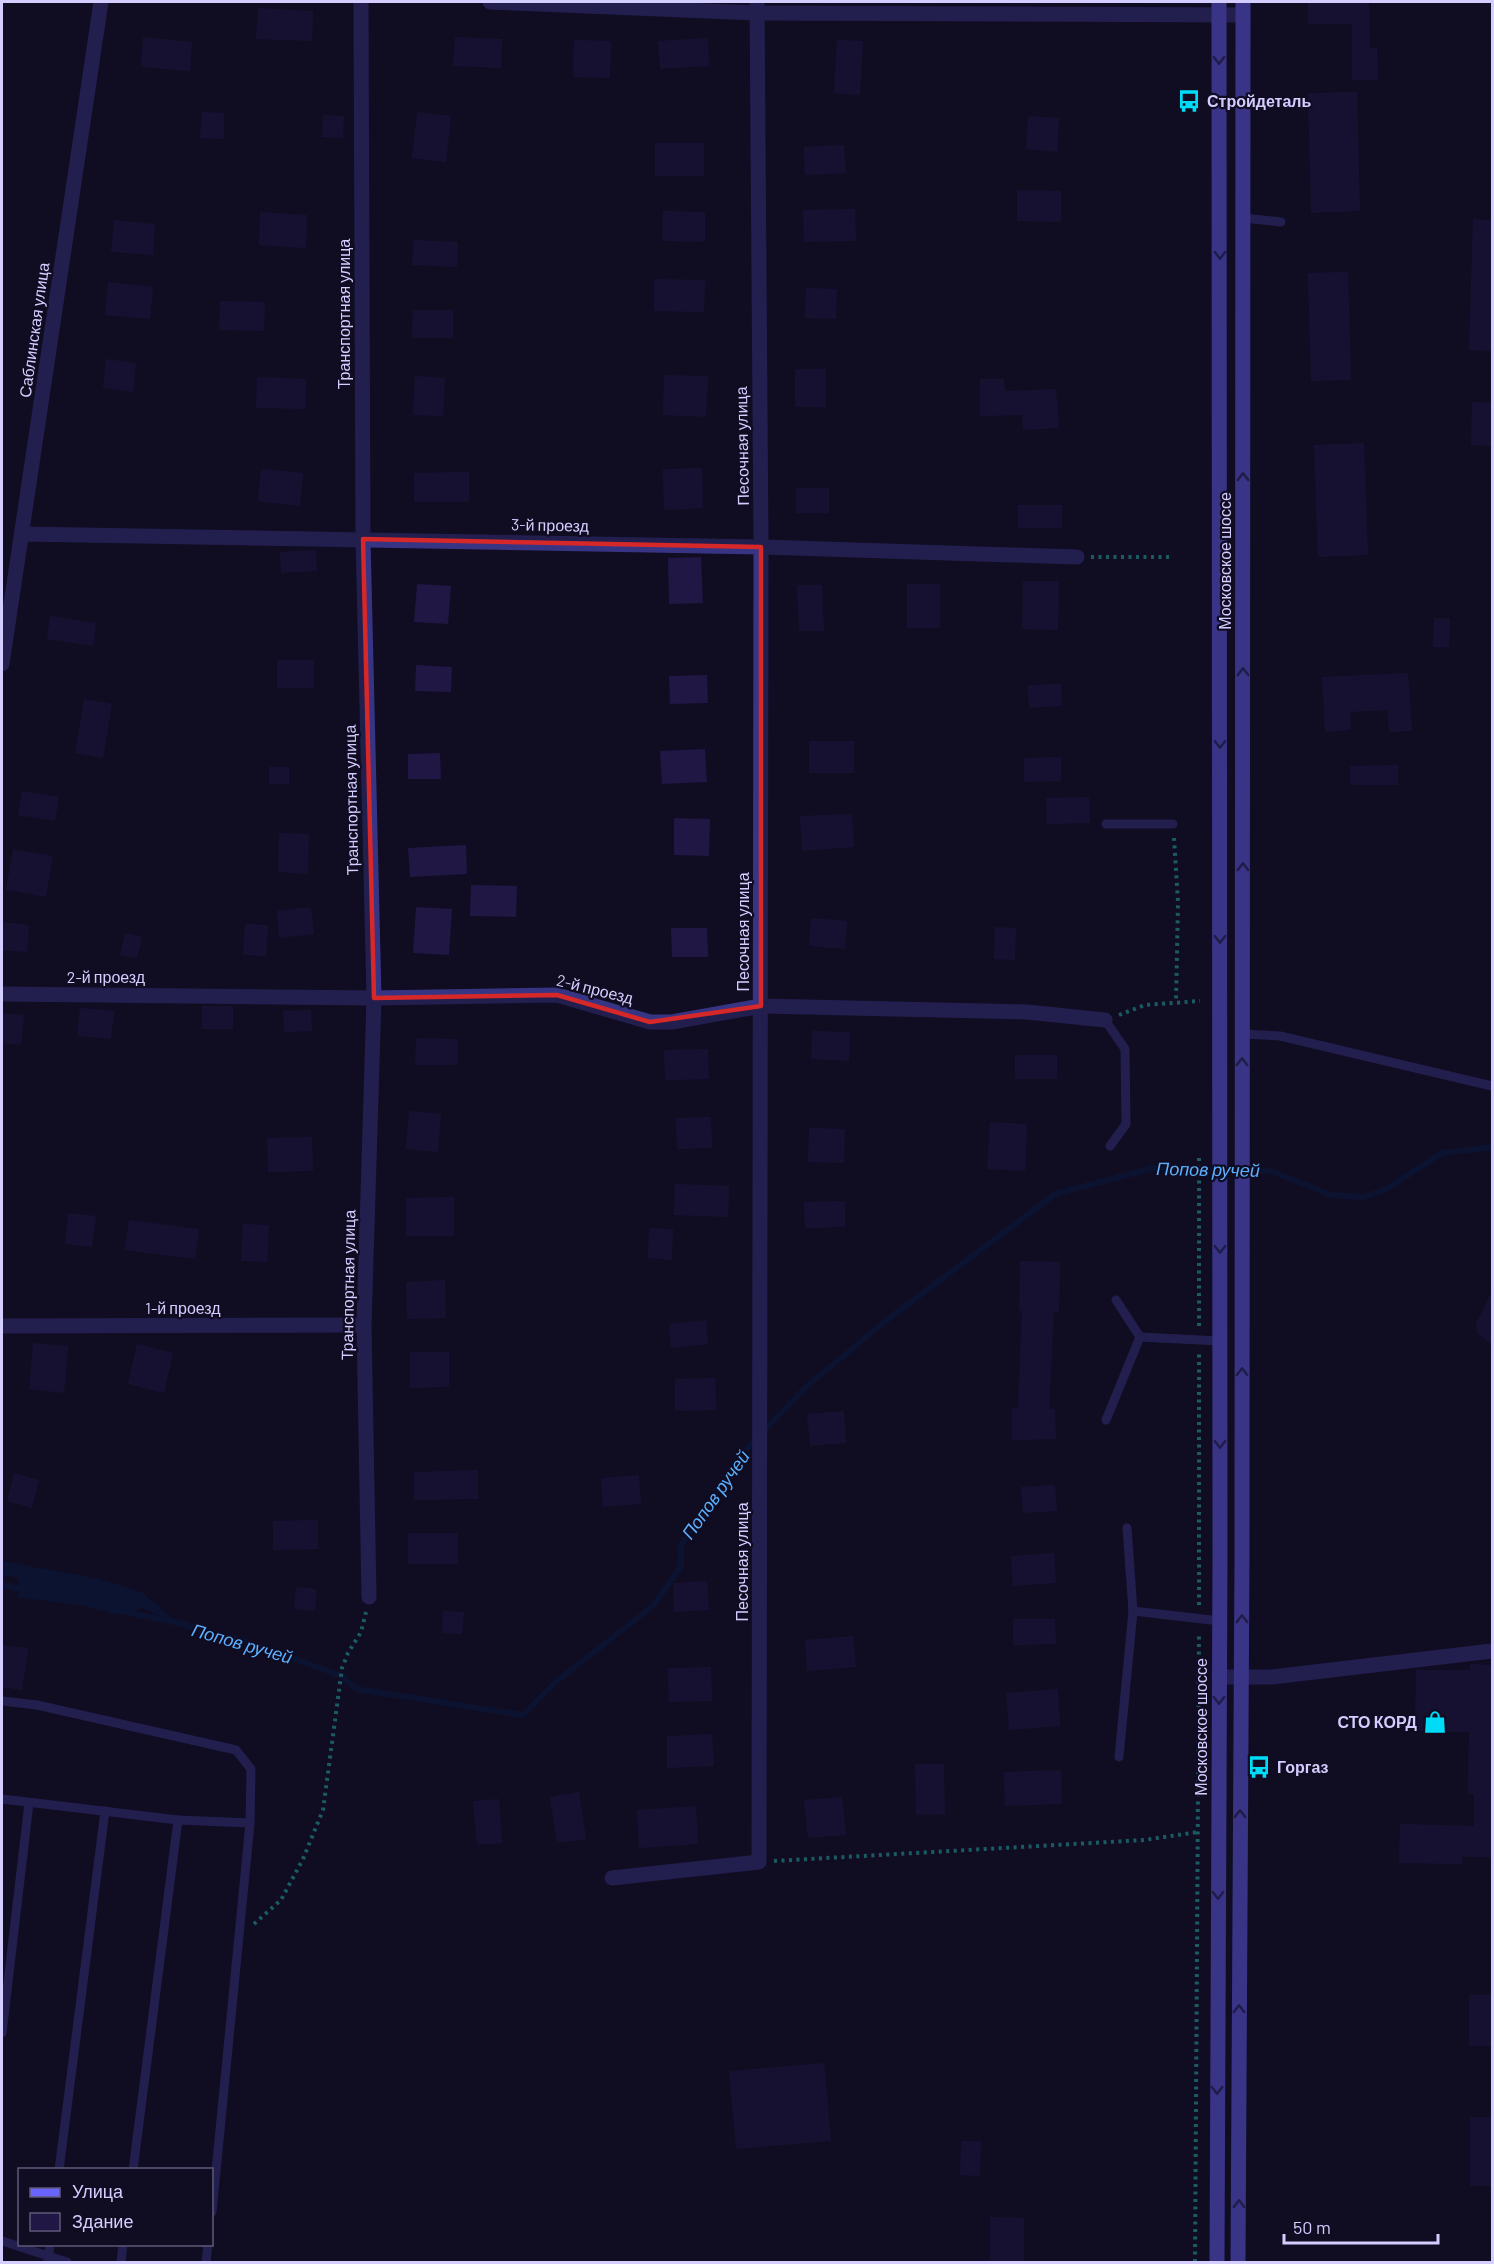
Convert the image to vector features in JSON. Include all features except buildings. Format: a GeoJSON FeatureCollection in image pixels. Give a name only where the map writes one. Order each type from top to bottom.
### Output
{"type":"FeatureCollection","features":[{"type":"Feature","properties":{"kind":"main road","name":"Московское шоссе"},"geometry":{"type":"LineString","coordinates":[[1217,2262],[1220,1621],[1219,8]]}},
{"type":"Feature","properties":{"kind":"main road","name":"Московское шоссе"},"geometry":{"type":"LineString","coordinates":[[1241,1677],[1243,8]]}},
{"type":"Feature","properties":{"kind":"main road"},"geometry":{"type":"LineString","coordinates":[[1238,2262],[1241,1677]]}},
{"type":"Feature","properties":{"kind":"street","name":"Саблинская улица"},"geometry":{"type":"LineString","coordinates":[[2,664],[101,2]]}},
{"type":"Feature","properties":{"kind":"street","name":"Транспортная улица"},"geometry":{"type":"LineString","coordinates":[[361,2],[363,539],[374,998],[364,1325],[369,1597]]}},
{"type":"Feature","properties":{"kind":"street"},"geometry":{"type":"LineString","coordinates":[[490,2],[756,7],[1243,8]]}},
{"type":"Feature","properties":{"kind":"street","name":"Песочная улица"},"geometry":{"type":"LineString","coordinates":[[756,7],[761,547],[759,1862]]}},
{"type":"Feature","properties":{"kind":"street","name":"3-й проезд"},"geometry":{"type":"LineString","coordinates":[[22,534],[761,547],[1077,557]]}},
{"type":"Feature","properties":{"kind":"street","name":"2-й проезд"},"geometry":{"type":"LineString","coordinates":[[2,994],[374,998],[557,995],[650,1022],[672,1022],[761,1006],[1027,1012],[1105,1020]]}},
{"type":"Feature","properties":{"kind":"street","name":"1-й проезд"},"geometry":{"type":"LineString","coordinates":[[2,1326],[364,1325]]}},
{"type":"Feature","properties":{"kind":"street"},"geometry":{"type":"LineString","coordinates":[[1219,1677],[1272,1677],[1492,1651]]}},
{"type":"Feature","properties":{"kind":"street"},"geometry":{"type":"LineString","coordinates":[[612,1878],[759,1862]]}},
{"type":"Feature","properties":{"kind":"lane"},"geometry":{"type":"LineString","coordinates":[[1243,218],[1281,222]]}},
{"type":"Feature","properties":{"kind":"lane"},"geometry":{"type":"LineString","coordinates":[[1106,824],[1173,824]]}},
{"type":"Feature","properties":{"kind":"lane"},"geometry":{"type":"LineString","coordinates":[[1105,1020],[1125,1049],[1126,1124],[1110,1146]]}},
{"type":"Feature","properties":{"kind":"lane"},"geometry":{"type":"LineString","coordinates":[[1242,1034],[1280,1036],[1492,1086]]}},
{"type":"Feature","properties":{"kind":"lane"},"geometry":{"type":"LineString","coordinates":[[1116,1300],[1140,1337]]}},
{"type":"Feature","properties":{"kind":"lane"},"geometry":{"type":"LineString","coordinates":[[1140,1337],[1220,1341]]}},
{"type":"Feature","properties":{"kind":"lane"},"geometry":{"type":"LineString","coordinates":[[1106,1420],[1140,1337]]}},
{"type":"Feature","properties":{"kind":"lane"},"geometry":{"type":"LineString","coordinates":[[1119,1757],[1133,1611],[1127,1528]]}},
{"type":"Feature","properties":{"kind":"lane"},"geometry":{"type":"LineString","coordinates":[[1133,1611],[1220,1621]]}},
{"type":"Feature","properties":{"kind":"lane"},"geometry":{"type":"LineString","coordinates":[[2,1701],[37,1705],[236,1750],[251,1769],[250,1823],[213,2202]]}},
{"type":"Feature","properties":{"kind":"lane"},"geometry":{"type":"LineString","coordinates":[[2,1799],[178,1820],[250,1823]]}},
{"type":"Feature","properties":{"kind":"lane"},"geometry":{"type":"LineString","coordinates":[[2,2033],[29,1803]]}},
{"type":"Feature","properties":{"kind":"lane"},"geometry":{"type":"LineString","coordinates":[[59,2168],[105,1811]]}},
{"type":"Feature","properties":{"kind":"lane"},"geometry":{"type":"LineString","coordinates":[[133,2168],[178,1820]]}},
{"type":"Feature","properties":{"kind":"lane"},"geometry":{"type":"LineString","coordinates":[[2,2241],[48,2259],[67,2262]]}},
{"type":"Feature","properties":{"kind":"lane"},"geometry":{"type":"LineString","coordinates":[[121,2262],[123,2246]]}},
{"type":"Feature","properties":{"kind":"lane"},"geometry":{"type":"LineString","coordinates":[[207,2262],[208,2246]]}},
{"type":"Feature","properties":{"kind":"path"},"geometry":{"type":"LineString","coordinates":[[1077,557],[1172,557]]}},
{"type":"Feature","properties":{"kind":"path"},"geometry":{"type":"LineString","coordinates":[[1173,824],[1178,902],[1176,1002]]}},
{"type":"Feature","properties":{"kind":"path"},"geometry":{"type":"LineString","coordinates":[[1105,1020],[1145,1005],[1200,1001]]}},
{"type":"Feature","properties":{"kind":"path"},"geometry":{"type":"LineString","coordinates":[[1195,2262],[1200,1158]]}},
{"type":"Feature","properties":{"kind":"path"},"geometry":{"type":"LineString","coordinates":[[238,1939],[281,1900],[303,1858],[323,1810],[342,1668],[361,1632],[369,1597]]}},
{"type":"Feature","properties":{"kind":"path"},"geometry":{"type":"LineString","coordinates":[[759,1862],[1144,1840],[1198,1832]]}},
{"type":"Feature","properties":{"kind":"highlighted area"},"geometry":{"type":"Polygon","coordinates":[[[363,539],[761,547],[761,1006],[650,1022],[557,995],[374,998],[363,539]]]}},
{"type":"Feature","properties":{"kind":"water"},"geometry":{"type":"Polygon","coordinates":[[[2,1561],[99,1579],[142,1592],[178,1623],[141,1608],[131,1614],[115,1614],[84,1606],[18,1597],[19,1578],[2,1575],[2,1561]]]}},
{"type":"Feature","properties":{"kind":"waterway","name":"Попов ручей"},"geometry":{"type":"LineString","coordinates":[[126,1612],[178,1623],[247,1642],[342,1676],[356,1689],[523,1715],[557,1681],[654,1605],[681,1566],[681,1545],[738,1458],[807,1386],[888,1319],[1055,1194],[1153,1168],[1271,1171],[1331,1195],[1363,1197],[1385,1190],[1442,1153],[1492,1147]]}},
{"type":"Feature","properties":{"kind":"waterway","name":"Попов ручей"},"geometry":{"type":"LineString","coordinates":[[2,1585],[26,1590]]}},
{"type":"Feature","properties":{"kind":"place","name":"Стройдеталь"},"geometry":{"type":"Point","coordinates":[1189,101]}},
{"type":"Feature","properties":{"kind":"place","name":"СТО КОРД"},"geometry":{"type":"Point","coordinates":[1435,1722]}},
{"type":"Feature","properties":{"kind":"place","name":"Горгаз"},"geometry":{"type":"Point","coordinates":[1259,1767]}}]}
